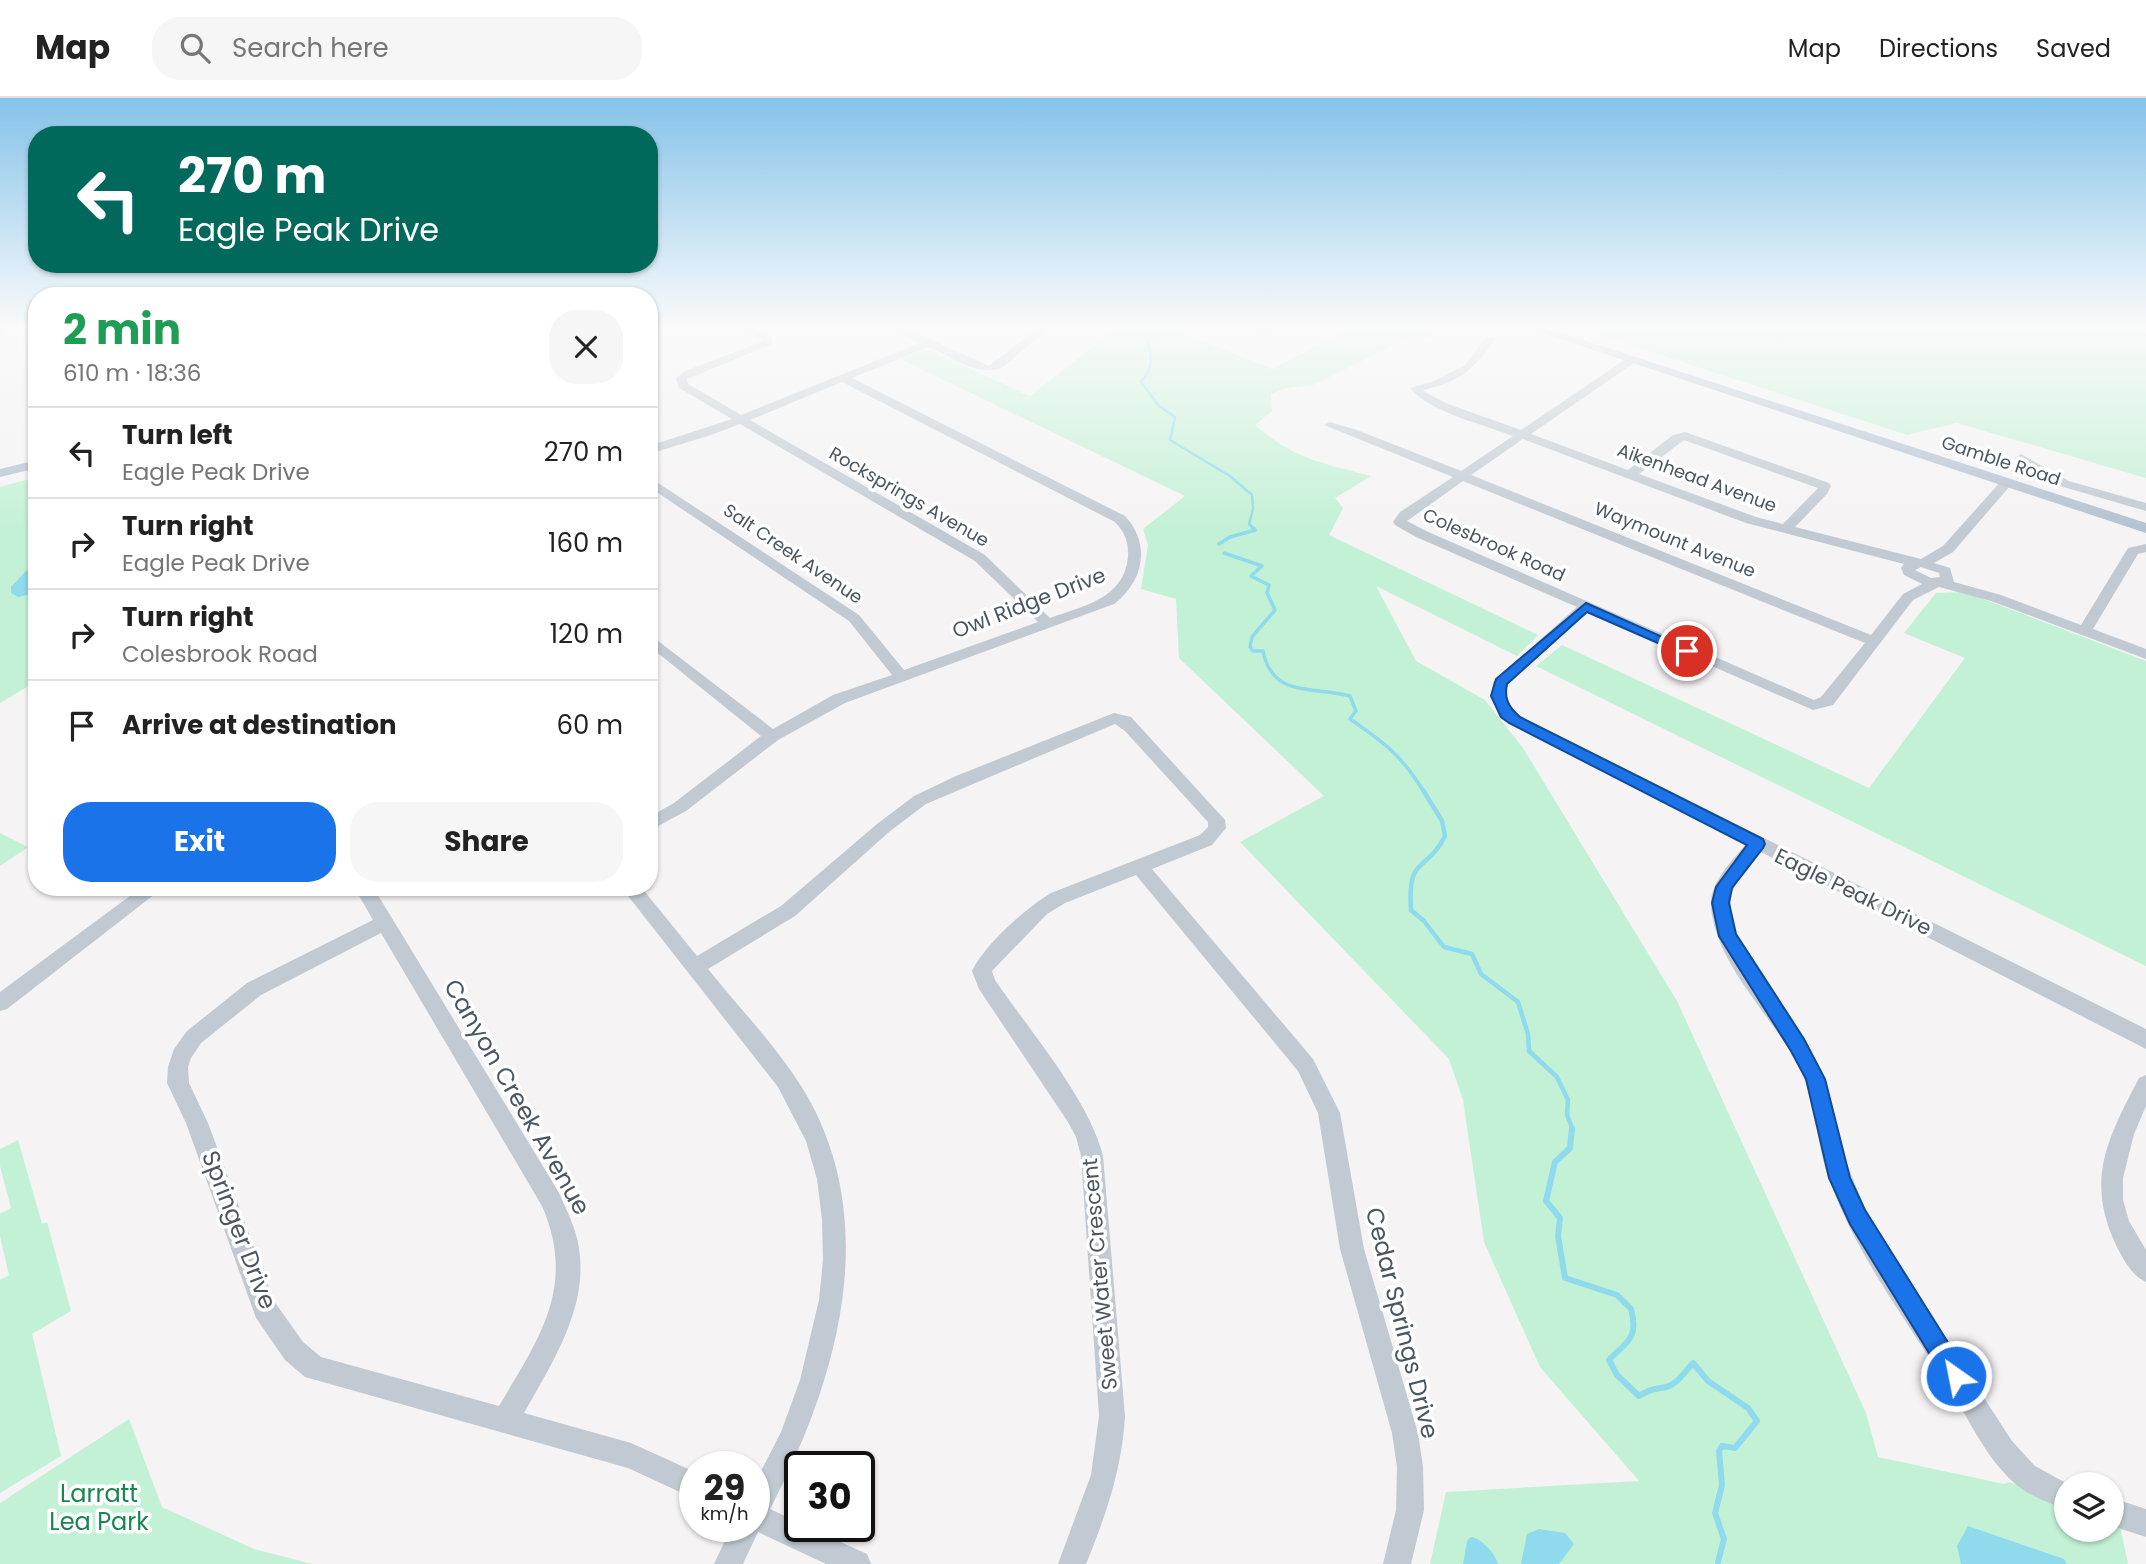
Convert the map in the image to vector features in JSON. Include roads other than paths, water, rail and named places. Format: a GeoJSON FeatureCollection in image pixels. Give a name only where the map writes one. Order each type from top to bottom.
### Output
{"type":"FeatureCollection","features":[{"type":"Feature","properties":{"kind":"main road","name":"Gamble Road"},"geometry":{"type":"LineString","coordinates":[[1732,393],[2146,528]]}},
{"type":"Feature","properties":{"kind":"main road"},"geometry":{"type":"LineString","coordinates":[[0,473],[28,465]]}},
{"type":"Feature","properties":{"kind":"street","name":"Rocksprings Avenue"},"geometry":{"type":"LineString","coordinates":[[696,393],[980,558],[1047,623]]}},
{"type":"Feature","properties":{"kind":"street"},"geometry":{"type":"LineString","coordinates":[[658,448],[687,440],[806,393]]}},
{"type":"Feature","properties":{"kind":"street","name":"Owl Ridge Drive"},"geometry":{"type":"LineString","coordinates":[[658,820],[680,807],[772,736],[839,699],[1109,601],[1130,582],[1134,550],[1133,536],[1126,524],[874,393]]}},
{"type":"Feature","properties":{"kind":"street","name":"Aikenhead Avenue"},"geometry":{"type":"LineString","coordinates":[[1421,393],[1444,406],[1741,516],[1862,549],[1942,578]]}},
{"type":"Feature","properties":{"kind":"street","name":"Colesbrook Road"},"geometry":{"type":"LineString","coordinates":[[1581,393],[1405,515],[1400,522],[1586,607],[1813,705],[1827,701],[1909,597],[1942,578]]}},
{"type":"Feature","properties":{"kind":"street","name":"Waymount Avenue"},"geometry":{"type":"LineString","coordinates":[[1330,425],[1462,475],[1873,641]]}},
{"type":"Feature","properties":{"kind":"street"},"geometry":{"type":"LineString","coordinates":[[1630,475],[1677,438],[1688,438],[1825,486],[1786,529]]}},
{"type":"Feature","properties":{"kind":"street"},"geometry":{"type":"LineString","coordinates":[[2021,458],[2033,468],[2058,481],[2146,507]]}},
{"type":"Feature","properties":{"kind":"street"},"geometry":{"type":"LineString","coordinates":[[1909,597],[1907,593],[1914,580],[1916,568],[1948,549],[2006,483]]}},
{"type":"Feature","properties":{"kind":"street","name":"Salt Creek Avenue"},"geometry":{"type":"LineString","coordinates":[[658,487],[854,618],[900,675]]}},
{"type":"Feature","properties":{"kind":"street"},"geometry":{"type":"LineString","coordinates":[[2085,631],[2133,551],[2146,548]]}},
{"type":"Feature","properties":{"kind":"street"},"geometry":{"type":"LineString","coordinates":[[1948,549],[1950,553],[1943,564],[1942,578],[2146,653]]}},
{"type":"Feature","properties":{"kind":"street","name":"Eagle Peak Drive"},"geometry":{"type":"LineString","coordinates":[[1586,607],[1501,682],[1498,696],[1506,713],[1514,720],[2134,1031],[2146,1040]]}},
{"type":"Feature","properties":{"kind":"street"},"geometry":{"type":"LineString","coordinates":[[658,645],[772,736]]}},
{"type":"Feature","properties":{"kind":"street","name":"Sweet Water Crescent"},"geometry":{"type":"LineString","coordinates":[[695,967],[788,911],[920,800],[962,779],[1114,718],[1125,721],[1216,820],[1217,828],[1206,840],[1058,898],[1040,909],[986,963],[982,971],[986,982],[1076,1115],[1087,1136],[1092,1156],[1112,1416],[1111,1452],[1105,1478],[1072,1564]]}},
{"type":"Feature","properties":{"kind":"street"},"geometry":{"type":"LineString","coordinates":[[1757,844],[1724,887],[1720,903],[1723,924],[1734,948],[1798,1045],[1815,1079],[1822,1096],[1835,1161],[1846,1195],[1870,1241],[2007,1456],[2039,1485],[2054,1491]]}},
{"type":"Feature","properties":{"kind":"street","name":"Cedar Springs Drive"},"geometry":{"type":"LineString","coordinates":[[1139,866],[1306,1065],[1329,1112],[1352,1249],[1405,1433],[1410,1466],[1410,1510],[1397,1564]]}},
{"type":"Feature","properties":{"kind":"street"},"geometry":{"type":"LineString","coordinates":[[0,1003],[143,896]]}},
{"type":"Feature","properties":{"kind":"street","name":"Canyon Creek Avenue"},"geometry":{"type":"LineString","coordinates":[[368,896],[563,1221],[568,1239],[570,1262],[566,1297],[559,1319],[506,1419]]}},
{"type":"Feature","properties":{"kind":"street"},"geometry":{"type":"LineString","coordinates":[[637,896],[771,1060],[802,1106],[824,1163],[833,1218],[834,1278],[820,1358],[792,1438],[770,1483]]}},
{"type":"Feature","properties":{"kind":"street","name":"Springer Drive"},"geometry":{"type":"LineString","coordinates":[[384,923],[254,989],[194,1037],[181,1055],[178,1083],[197,1124],[265,1309],[293,1351],[314,1368],[506,1419],[631,1456],[679,1478]]}},
{"type":"Feature","properties":{"kind":"street"},"geometry":{"type":"LineString","coordinates":[[2146,1084],[2128,1119],[2109,1181],[2110,1201],[2118,1229],[2146,1270]]}},
{"type":"Feature","properties":{"kind":"street"},"geometry":{"type":"LineString","coordinates":[[2124,1516],[2146,1523]]}},
{"type":"Feature","properties":{"kind":"street"},"geometry":{"type":"LineString","coordinates":[[770,1523],[857,1564]]}},
{"type":"Feature","properties":{"kind":"street"},"geometry":{"type":"LineString","coordinates":[[728,1564],[739,1542]]}},
{"type":"Feature","properties":{"kind":"water"},"geometry":{"type":"Polygon","coordinates":[[[28,570],[28,595],[18,597],[11,593],[11,587],[28,570]]]}},
{"type":"Feature","properties":{"kind":"water"},"geometry":{"type":"Polygon","coordinates":[[[1968,1526],[2064,1559],[2067,1564],[1961,1564],[1957,1546],[1968,1526]]]}},
{"type":"Feature","properties":{"kind":"water"},"geometry":{"type":"Polygon","coordinates":[[[1539,1529],[1565,1533],[1574,1544],[1559,1564],[1521,1564],[1527,1534],[1539,1529]]]}},
{"type":"Feature","properties":{"kind":"water"},"geometry":{"type":"Polygon","coordinates":[[[1471,1537],[1488,1547],[1498,1564],[1463,1564],[1467,1541],[1471,1537]]]}},
{"type":"Feature","properties":{"kind":"waterway"},"geometry":{"type":"LineString","coordinates":[[1150,393],[1159,406],[1175,417],[1170,440],[1230,476],[1252,495],[1253,509],[1249,524],[1255,530],[1230,537],[1219,544]]}},
{"type":"Feature","properties":{"kind":"waterway"},"geometry":{"type":"LineString","coordinates":[[1224,553],[1262,566],[1251,576],[1269,585],[1267,593],[1275,610],[1252,637],[1250,647],[1253,651],[1263,651],[1268,666],[1275,676],[1285,683],[1309,690],[1350,696],[1356,711],[1350,719],[1392,751],[1424,792]]}},
{"type":"Feature","properties":{"kind":"waterway"},"geometry":{"type":"LineString","coordinates":[[1423,790],[1442,821],[1445,836],[1438,848],[1415,872],[1412,880],[1411,910],[1424,921],[1444,947],[1472,954],[1481,974],[1518,1002],[1528,1034],[1529,1051],[1557,1077],[1568,1100],[1567,1115],[1573,1130]]}},
{"type":"Feature","properties":{"kind":"waterway"},"geometry":{"type":"LineString","coordinates":[[1572,1128],[1570,1148],[1555,1162],[1546,1201],[1560,1218],[1558,1236],[1565,1278],[1617,1295],[1631,1309],[1633,1327],[1630,1339],[1609,1360],[1617,1375],[1639,1396],[1674,1383],[1693,1363],[1708,1381],[1748,1408],[1757,1421],[1735,1448],[1722,1446],[1719,1451],[1722,1485],[1715,1513],[1724,1539],[1718,1562]]}},
{"type":"Feature","properties":{"kind":"park label","name":"Larratt Lea Park"},"geometry":{"type":"Point","coordinates":[99,1508]}}]}
